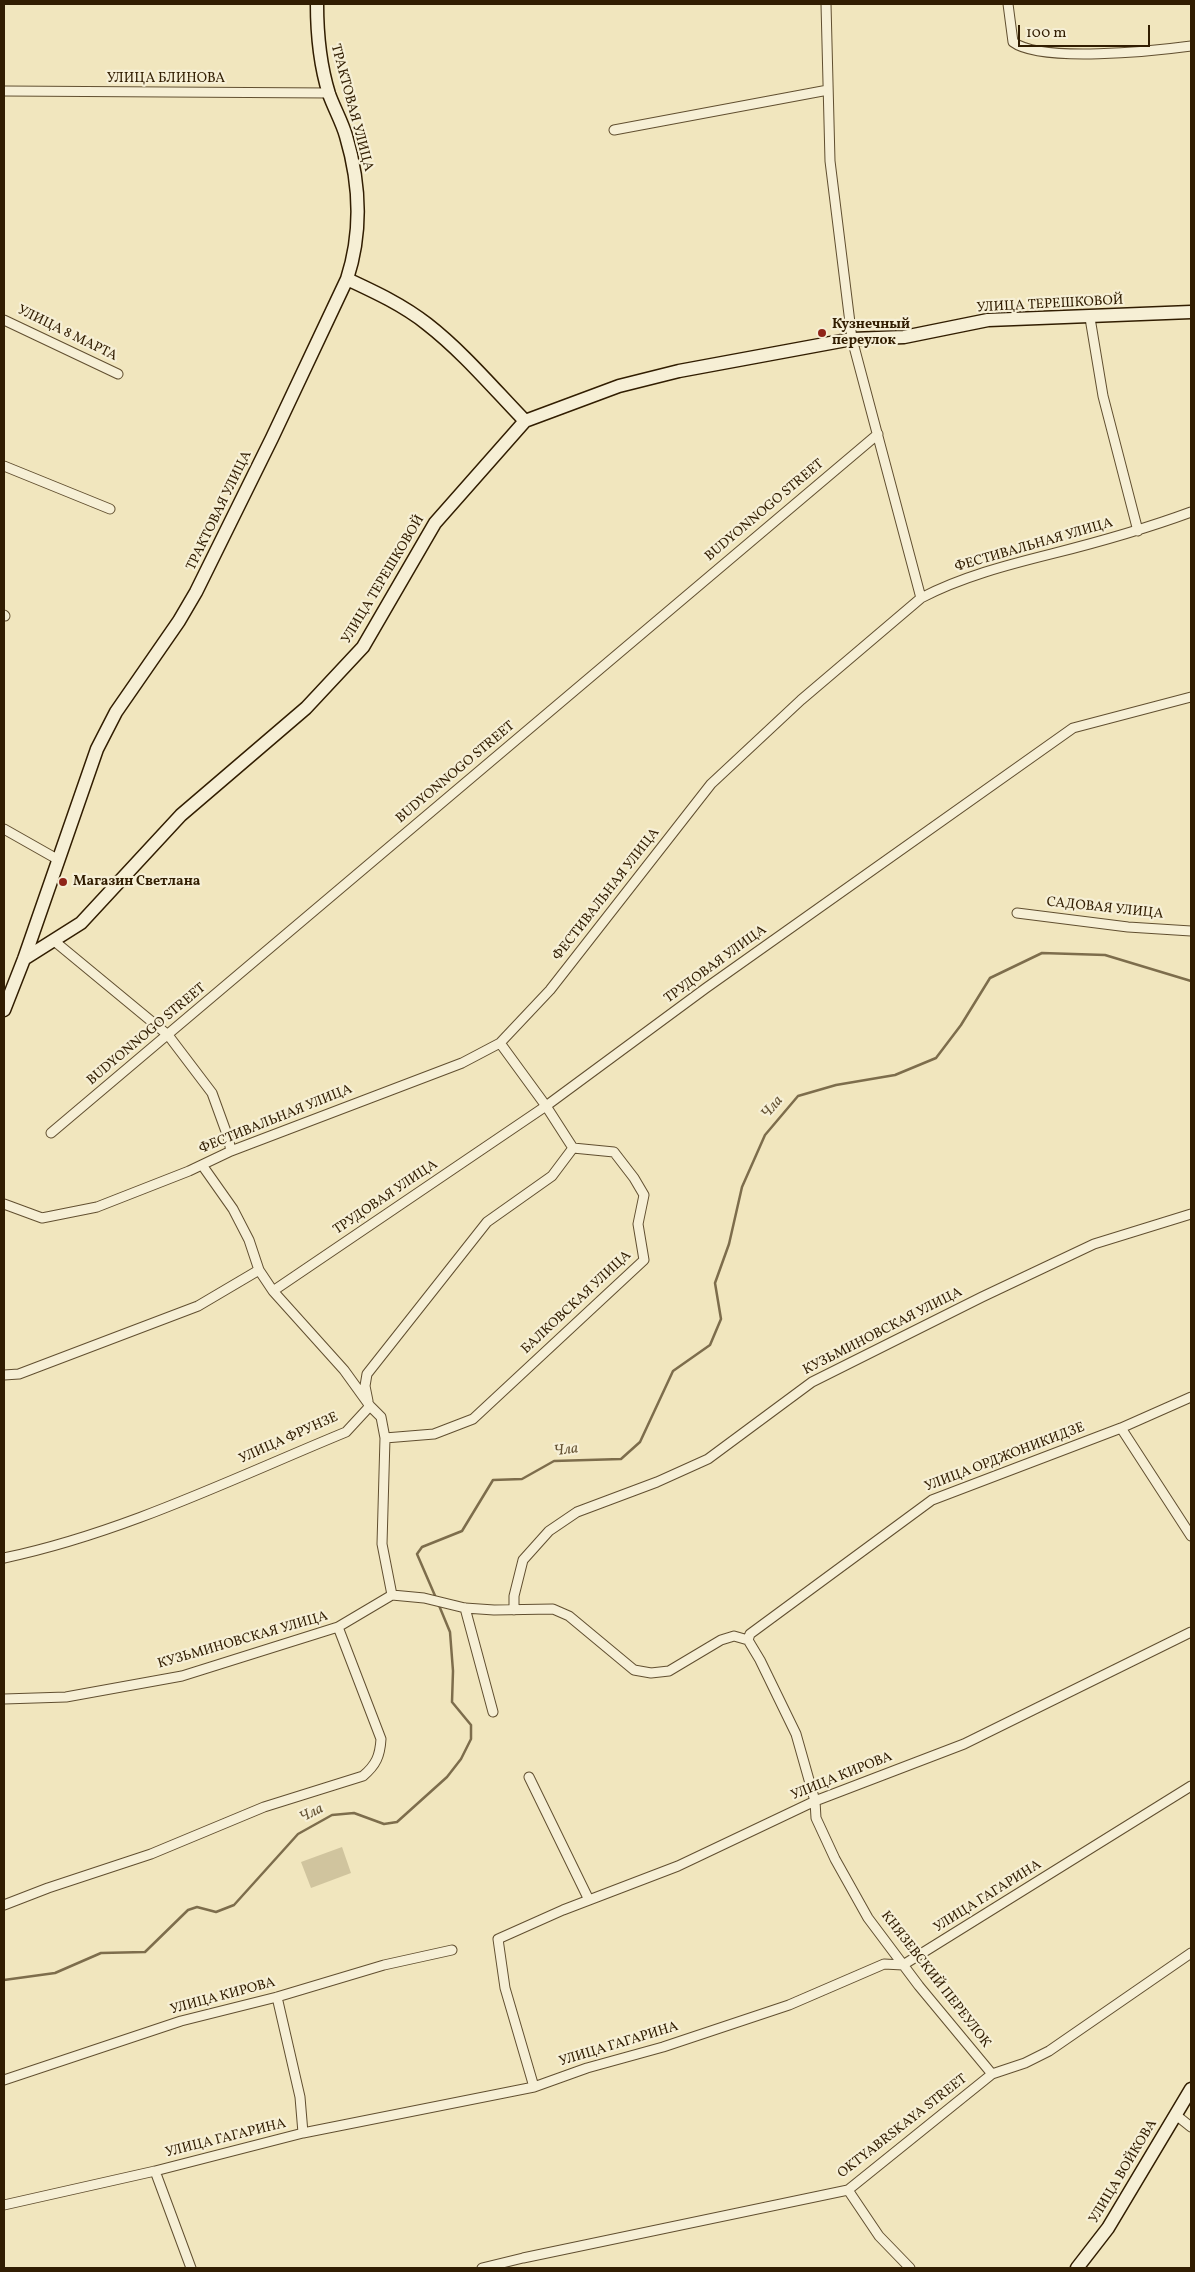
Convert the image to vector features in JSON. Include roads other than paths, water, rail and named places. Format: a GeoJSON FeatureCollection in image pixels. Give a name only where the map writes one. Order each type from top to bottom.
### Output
{"type":"FeatureCollection","features":[{"type":"Feature","properties":{"kind":"street","name":"ТРАКТОВАЯ УЛИЦА"},"geometry":{"type":"LineString","coordinates":[[4,1010],[24,959],[57,859],[97,749],[116,712],[179,621],[196,592],[269,446],[348,279],[354,258],[357,229],[354,173],[346,136],[329,93],[317,34],[317,4]]}},
{"type":"Feature","properties":{"kind":"street"},"geometry":{"type":"LineString","coordinates":[[826,4],[830,161],[852,339],[921,598]]}},
{"type":"Feature","properties":{"kind":"street"},"geometry":{"type":"LineString","coordinates":[[1008,4],[1012,42],[1021,48],[1075,54],[1148,51],[1191,46]]}},
{"type":"Feature","properties":{"kind":"street"},"geometry":{"type":"LineString","coordinates":[[614,130],[828,90]]}},
{"type":"Feature","properties":{"kind":"street","name":"УЛИЦА БЛИНОВА"},"geometry":{"type":"LineString","coordinates":[[4,92],[329,93]]}},
{"type":"Feature","properties":{"kind":"street"},"geometry":{"type":"LineString","coordinates":[[348,279],[395,302],[443,336],[525,421]]}},
{"type":"Feature","properties":{"kind":"street","name":"УЛИЦА ТЕРЕШКОВОЙ"},"geometry":{"type":"LineString","coordinates":[[24,959],[80,923],[181,815],[306,708],[363,647],[435,523],[525,421],[619,386],[670,374],[852,339],[904,337],[988,320],[1090,318],[1191,312]]}},
{"type":"Feature","properties":{"kind":"street"},"geometry":{"type":"LineString","coordinates":[[1090,318],[1103,396],[1138,531]]}},
{"type":"Feature","properties":{"kind":"street","name":"УЛИЦА 8 МАРТА"},"geometry":{"type":"LineString","coordinates":[[4,320],[118,374]]}},
{"type":"Feature","properties":{"kind":"street","name":"BUDYONNOGO STREET"},"geometry":{"type":"LineString","coordinates":[[52,1134],[878,434]]}},
{"type":"Feature","properties":{"kind":"street"},"geometry":{"type":"LineString","coordinates":[[4,466],[110,510]]}},
{"type":"Feature","properties":{"kind":"street","name":"ФЕСТИВАЛЬНАЯ УЛИЦА"},"geometry":{"type":"LineString","coordinates":[[4,1204],[42,1218],[97,1206],[202,1165],[231,1151],[462,1063],[500,1043],[550,990],[711,784],[801,700],[921,598],[943,586],[1018,562],[1138,531],[1191,512]]}},
{"type":"Feature","properties":{"kind":"street","name":"ТРУДОВАЯ УЛИЦА"},"geometry":{"type":"LineString","coordinates":[[273,1291],[546,1106],[706,988],[1073,728],[1191,697]]}},
{"type":"Feature","properties":{"kind":"street"},"geometry":{"type":"LineString","coordinates":[[4,829],[57,859]]}},
{"type":"Feature","properties":{"kind":"street","name":"САДОВАЯ УЛИЦА"},"geometry":{"type":"LineString","coordinates":[[1017,913],[1128,927],[1191,930]]}},
{"type":"Feature","properties":{"kind":"street"},"geometry":{"type":"LineString","coordinates":[[53,940],[168,1035],[212,1093],[228,1137],[231,1151]]}},
{"type":"Feature","properties":{"kind":"street"},"geometry":{"type":"LineString","coordinates":[[370,1406],[365,1386],[367,1374],[412,1315],[455,1265],[487,1222],[552,1176],[573,1148],[546,1106],[500,1043]]}},
{"type":"Feature","properties":{"kind":"street","name":"БАЛКОВСКАЯ УЛИЦА"},"geometry":{"type":"LineString","coordinates":[[385,1438],[434,1434],[473,1419],[644,1260],[638,1224],[644,1195],[634,1178],[614,1152],[573,1148]]}},
{"type":"Feature","properties":{"kind":"street"},"geometry":{"type":"LineString","coordinates":[[202,1165],[233,1209],[249,1240],[259,1270],[273,1291],[344,1370],[380,1417],[385,1438],[382,1544],[392,1595],[424,1598],[465,1608],[553,1609],[569,1616],[634,1670],[651,1673],[669,1671],[721,1640],[734,1636],[748,1640]]}},
{"type":"Feature","properties":{"kind":"street","name":"КУЗЬМИНОВСКАЯ УЛИЦА"},"geometry":{"type":"LineString","coordinates":[[514,1610],[514,1596],[523,1560],[549,1531],[577,1512],[708,1460],[812,1382],[982,1297],[1094,1244],[1191,1214]]}},
{"type":"Feature","properties":{"kind":"street"},"geometry":{"type":"LineString","coordinates":[[4,1374],[19,1374],[198,1306],[259,1270]]}},
{"type":"Feature","properties":{"kind":"street","name":"УЛИЦА ОРДЖОНИКИДЗЕ"},"geometry":{"type":"LineString","coordinates":[[748,1640],[750,1634],[932,1500],[1121,1428],[1191,1397]]}},
{"type":"Feature","properties":{"kind":"street","name":"УЛИЦА ФРУНЗЕ"},"geometry":{"type":"LineString","coordinates":[[4,1558],[36,1552],[109,1529],[346,1432],[370,1406]]}},
{"type":"Feature","properties":{"kind":"street"},"geometry":{"type":"LineString","coordinates":[[1121,1428],[1191,1536]]}},
{"type":"Feature","properties":{"kind":"street","name":"КУЗЬМИНОВСКАЯ УЛИЦА"},"geometry":{"type":"LineString","coordinates":[[4,1699],[66,1697],[182,1676],[338,1627],[392,1595]]}},
{"type":"Feature","properties":{"kind":"street"},"geometry":{"type":"LineString","coordinates":[[465,1608],[493,1712]]}},
{"type":"Feature","properties":{"kind":"street"},"geometry":{"type":"LineString","coordinates":[[4,1905],[48,1888],[152,1854],[264,1807],[363,1776],[375,1767],[380,1752],[381,1739],[338,1627]]}},
{"type":"Feature","properties":{"kind":"street","name":"УЛИЦА КИРОВА"},"geometry":{"type":"LineString","coordinates":[[534,2086],[505,1988],[498,1939],[514,1930],[678,1866],[815,1801],[964,1744],[1191,1632]]}},
{"type":"Feature","properties":{"kind":"street","name":"КНЯЗЕВСКИЙ ПЕРЕУЛОК"},"geometry":{"type":"LineString","coordinates":[[748,1640],[760,1660],[796,1734],[815,1801],[816,1818],[835,1859],[868,1918],[903,1965],[992,2074]]}},
{"type":"Feature","properties":{"kind":"street"},"geometry":{"type":"LineString","coordinates":[[529,1778],[589,1900]]}},
{"type":"Feature","properties":{"kind":"street","name":"УЛИЦА ГАГАРИНА"},"geometry":{"type":"LineString","coordinates":[[4,2205],[155,2171],[303,2133],[534,2086],[587,2068],[663,2047],[789,2005],[884,1964],[903,1965],[1191,1786]]}},
{"type":"Feature","properties":{"kind":"street","name":"УЛИЦА КИРОВА"},"geometry":{"type":"LineString","coordinates":[[4,2080],[182,2021],[277,1998],[384,1964],[452,1950]]}},
{"type":"Feature","properties":{"kind":"street","name":"OKTYABRSKAYA STREET"},"geometry":{"type":"LineString","coordinates":[[482,2268],[848,2190],[992,2074],[1025,2063],[1049,2050],[1191,1953]]}},
{"type":"Feature","properties":{"kind":"street"},"geometry":{"type":"LineString","coordinates":[[277,1998],[300,2097],[303,2133]]}},
{"type":"Feature","properties":{"kind":"street","name":"УЛИЦА ВОЙКОВА"},"geometry":{"type":"LineString","coordinates":[[1077,2268],[1108,2228],[1191,2088]]}},
{"type":"Feature","properties":{"kind":"street"},"geometry":{"type":"LineString","coordinates":[[1176,2115],[1191,2127]]}},
{"type":"Feature","properties":{"kind":"street"},"geometry":{"type":"LineString","coordinates":[[155,2171],[191,2268]]}},
{"type":"Feature","properties":{"kind":"street"},"geometry":{"type":"LineString","coordinates":[[848,2190],[879,2236],[910,2268]]}},
{"type":"Feature","properties":{"kind":"waterway","name":"Чла"},"geometry":{"type":"LineString","coordinates":[[436,1598],[417,1554],[422,1547],[462,1531],[493,1480],[522,1479],[554,1461],[621,1459],[640,1442],[673,1371],[710,1345],[721,1319],[715,1283],[729,1244],[742,1187],[765,1135],[798,1096],[836,1085],[895,1075],[936,1058],[961,1025],[990,978],[1042,953],[1105,955],[1191,981]]}},
{"type":"Feature","properties":{"kind":"waterway","name":"Чла"},"geometry":{"type":"LineString","coordinates":[[4,1980],[55,1973],[101,1953],[145,1952],[188,1910],[197,1907],[216,1912],[234,1905],[298,1834],[332,1815],[354,1813],[384,1824],[397,1822],[447,1777],[461,1759],[471,1739],[471,1725],[452,1702],[453,1671],[450,1632],[438,1603]]}},
{"type":"Feature","properties":{"kind":"place","name":"Кузнечный переулок"},"geometry":{"type":"Point","coordinates":[822,333]}},
{"type":"Feature","properties":{"kind":"place","name":"Магазин Светлана"},"geometry":{"type":"Point","coordinates":[63,882]}}]}
